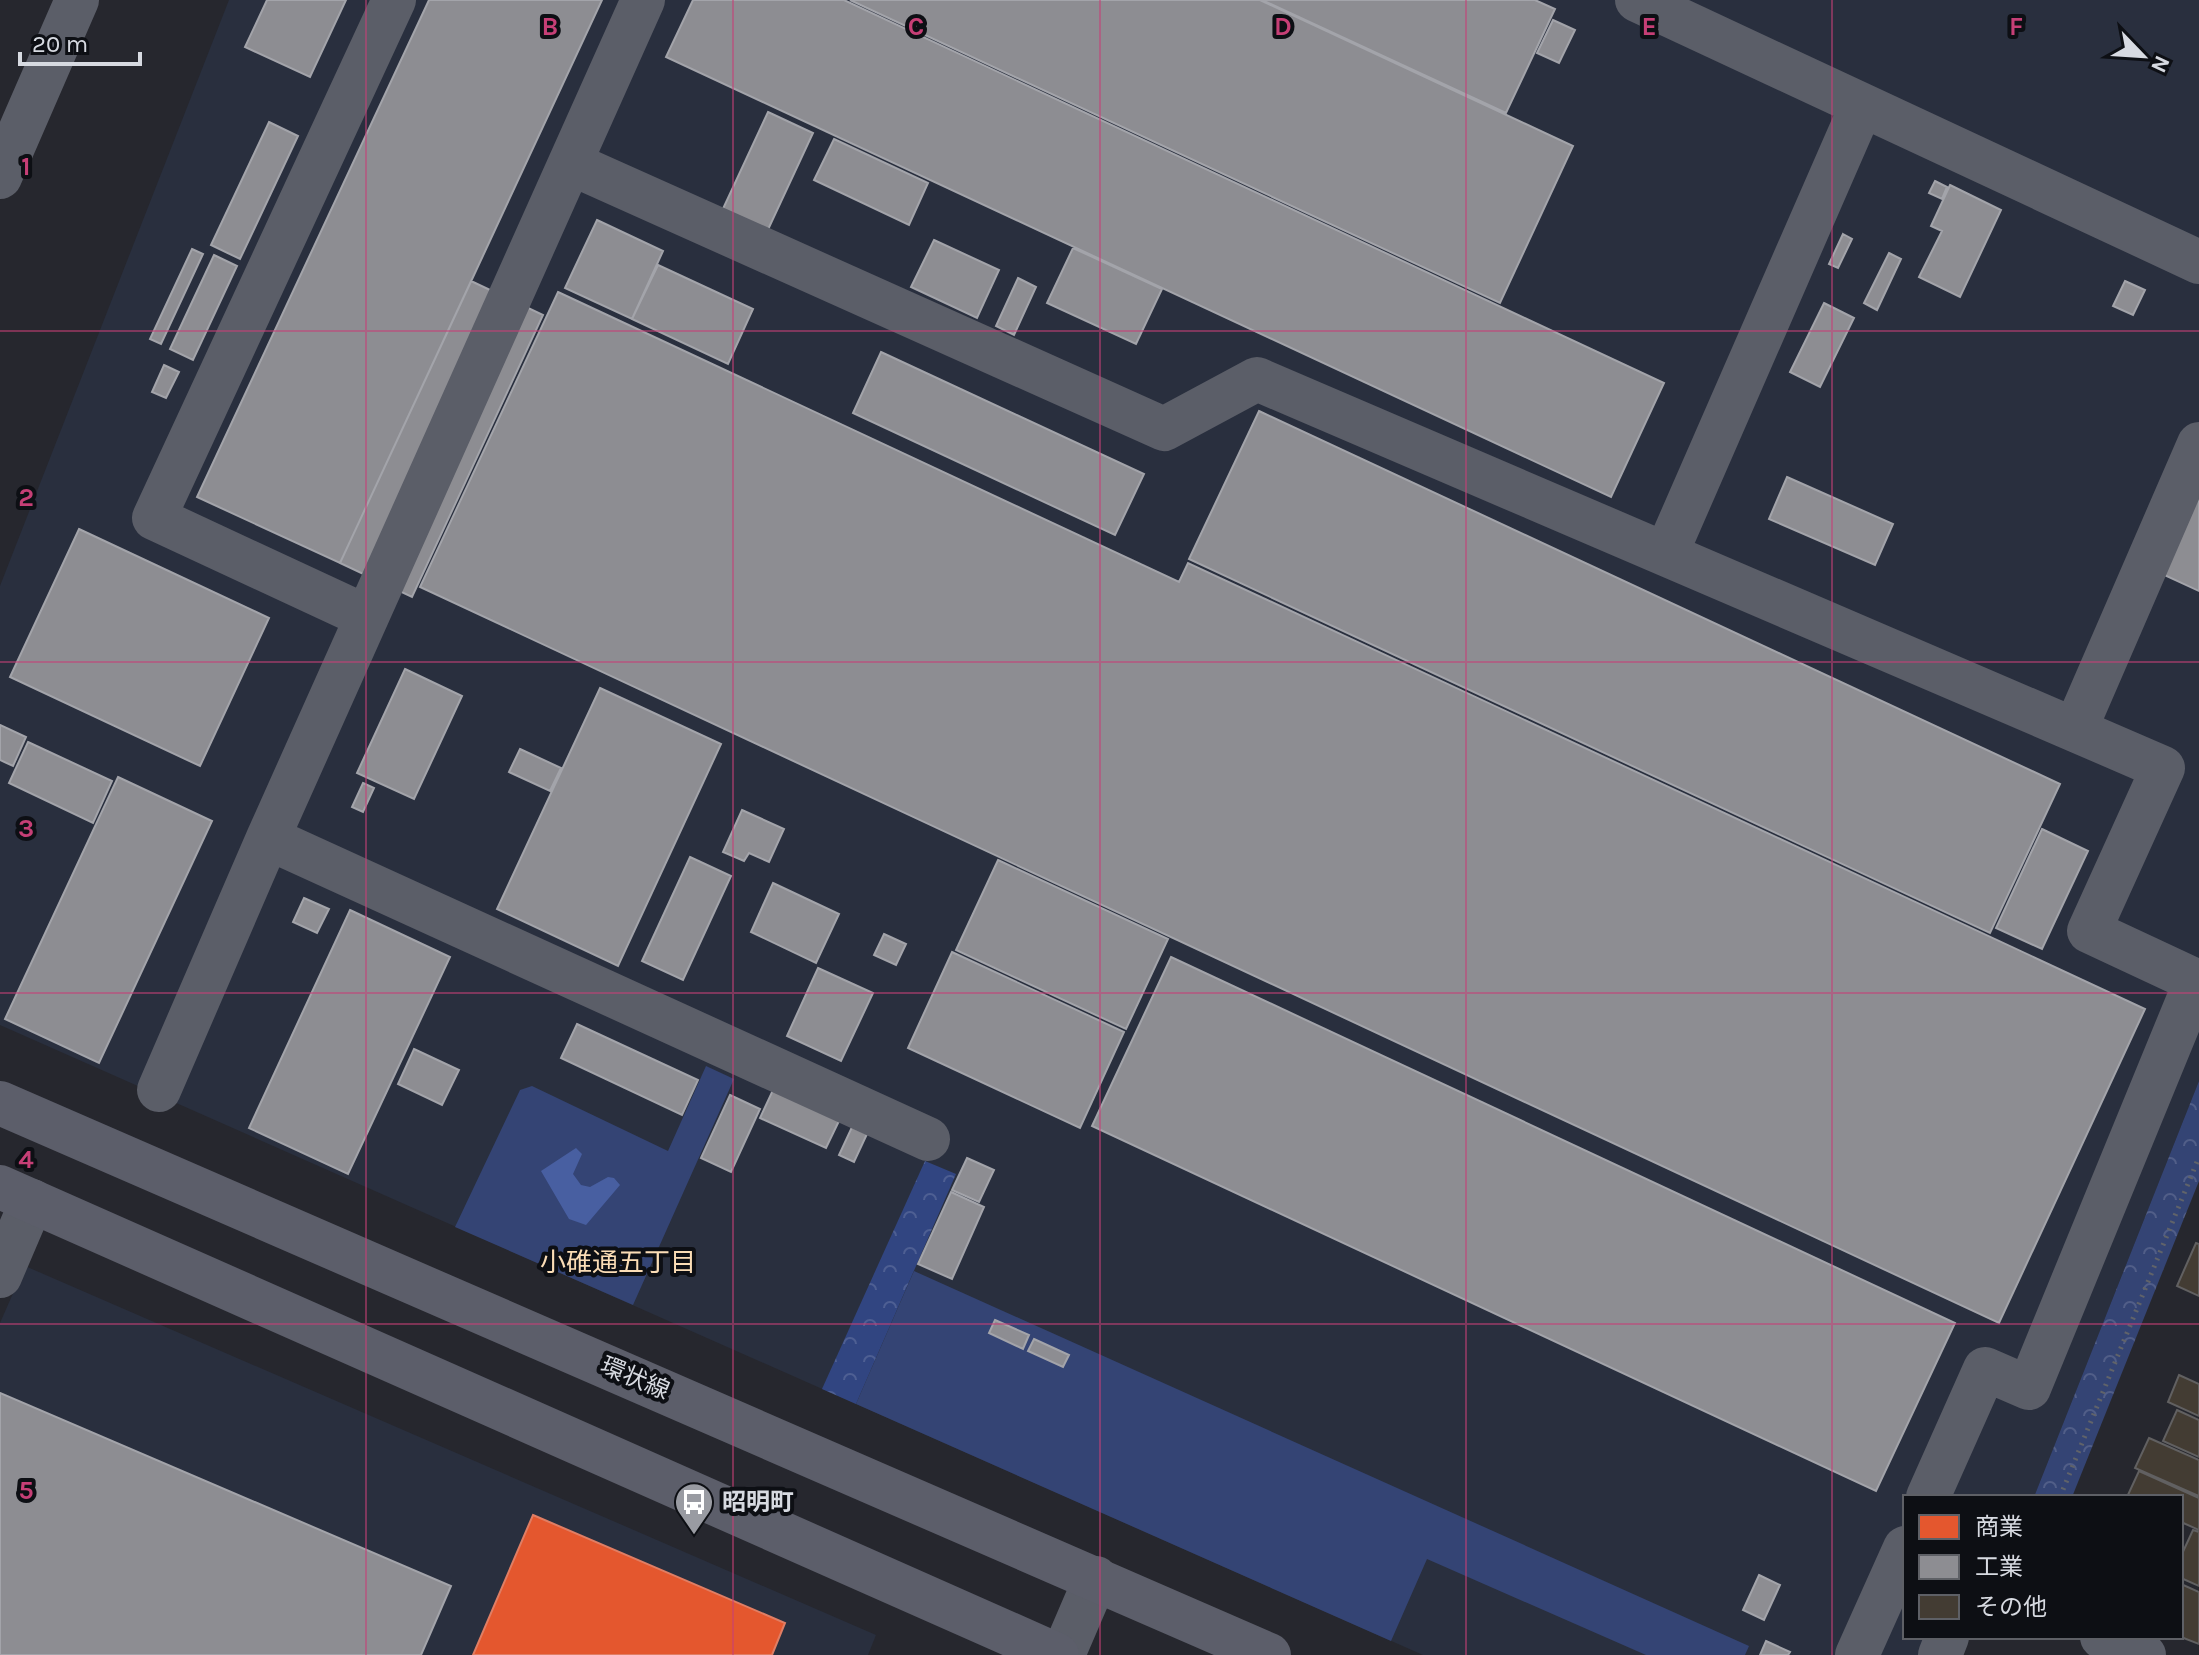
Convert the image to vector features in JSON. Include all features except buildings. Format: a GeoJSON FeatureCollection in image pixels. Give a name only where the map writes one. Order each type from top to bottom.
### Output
{"type":"FeatureCollection","features":[{"type":"Feature","properties":{"kind":"main road","name":"環状線"},"geometry":{"type":"LineString","coordinates":[[0,1103],[1269,1655]]}},
{"type":"Feature","properties":{"kind":"main road"},"geometry":{"type":"LineString","coordinates":[[16,1194],[1057,1655]]}},
{"type":"Feature","properties":{"kind":"street"},"geometry":{"type":"LineString","coordinates":[[0,177],[77,0]]}},
{"type":"Feature","properties":{"kind":"street"},"geometry":{"type":"LineString","coordinates":[[367,617],[154,518],[394,0]]}},
{"type":"Feature","properties":{"kind":"street"},"geometry":{"type":"LineString","coordinates":[[159,1090],[268,838],[643,0]]}},
{"type":"Feature","properties":{"kind":"street"},"geometry":{"type":"LineString","coordinates":[[1637,0],[2199,262]]}},
{"type":"Feature","properties":{"kind":"street"},"geometry":{"type":"LineString","coordinates":[[1666,554],[1862,105]]}},
{"type":"Feature","properties":{"kind":"street"},"geometry":{"type":"LineString","coordinates":[[570,163],[1164,429],[1257,379],[2163,768],[2089,931],[2196,981],[2029,1388],[1985,1369],[1929,1495]]}},
{"type":"Feature","properties":{"kind":"street"},"geometry":{"type":"LineString","coordinates":[[2075,730],[2199,444]]}},
{"type":"Feature","properties":{"kind":"street"},"geometry":{"type":"LineString","coordinates":[[268,838],[928,1139]]}},
{"type":"Feature","properties":{"kind":"street"},"geometry":{"type":"LineString","coordinates":[[0,1276],[16,1194]]}},
{"type":"Feature","properties":{"kind":"street"},"geometry":{"type":"LineString","coordinates":[[1857,1655],[1903,1552]]}},
{"type":"Feature","properties":{"kind":"street"},"geometry":{"type":"LineString","coordinates":[[1063,1655],[1096,1578]]}},
{"type":"Feature","properties":{"kind":"street"},"geometry":{"type":"LineString","coordinates":[[2107,1639],[2144,1655]]}},
{"type":"Feature","properties":{"kind":"path"},"geometry":{"type":"LineString","coordinates":[[2061,1495],[2199,1157]]}},
{"type":"Feature","properties":{"kind":"shaded area"},"geometry":{"type":"Polygon","coordinates":[[[229,0],[2199,0],[2199,1081],[2035,1495],[1903,1495],[1903,1639],[1929,1639],[1922,1655],[1423,1655],[0,1025],[0,586],[229,0]]]}},
{"type":"Feature","properties":{"kind":"shaded area"},"geometry":{"type":"Polygon","coordinates":[[[576,1148],[582,1154],[573,1174],[581,1185],[590,1187],[608,1177],[614,1178],[620,1185],[586,1225],[569,1219],[541,1171],[576,1148]]]}},
{"type":"Feature","properties":{"kind":"shaded area"},"geometry":{"type":"Polygon","coordinates":[[[25,1266],[876,1635],[868,1655],[0,1655],[0,1323],[25,1266]]]}},
{"type":"Feature","properties":{"kind":"green space"},"geometry":{"type":"Polygon","coordinates":[[[706,1066],[734,1079],[633,1305],[455,1227],[520,1090],[532,1086],[668,1151],[706,1066]]]}},
{"type":"Feature","properties":{"kind":"green space"},"geometry":{"type":"Polygon","coordinates":[[[2199,1081],[2199,1181],[2073,1495],[2035,1495],[2199,1081]]]}},
{"type":"Feature","properties":{"kind":"green space"},"geometry":{"type":"Polygon","coordinates":[[[925,1161],[956,1174],[856,1404],[822,1389],[925,1161]]]}},
{"type":"Feature","properties":{"kind":"green space"},"geometry":{"type":"Polygon","coordinates":[[[914,1271],[1749,1646],[1745,1655],[1646,1655],[1427,1559],[1391,1641],[856,1404],[914,1271]]]}},
{"type":"Feature","properties":{"kind":"place","name":"昭明町"},"geometry":{"type":"Point","coordinates":[694,1536]}},
{"type":"Feature","properties":{"kind":"district","name":"小碓通五丁目"},"geometry":{"type":"Point","coordinates":[618,1262]}}]}
